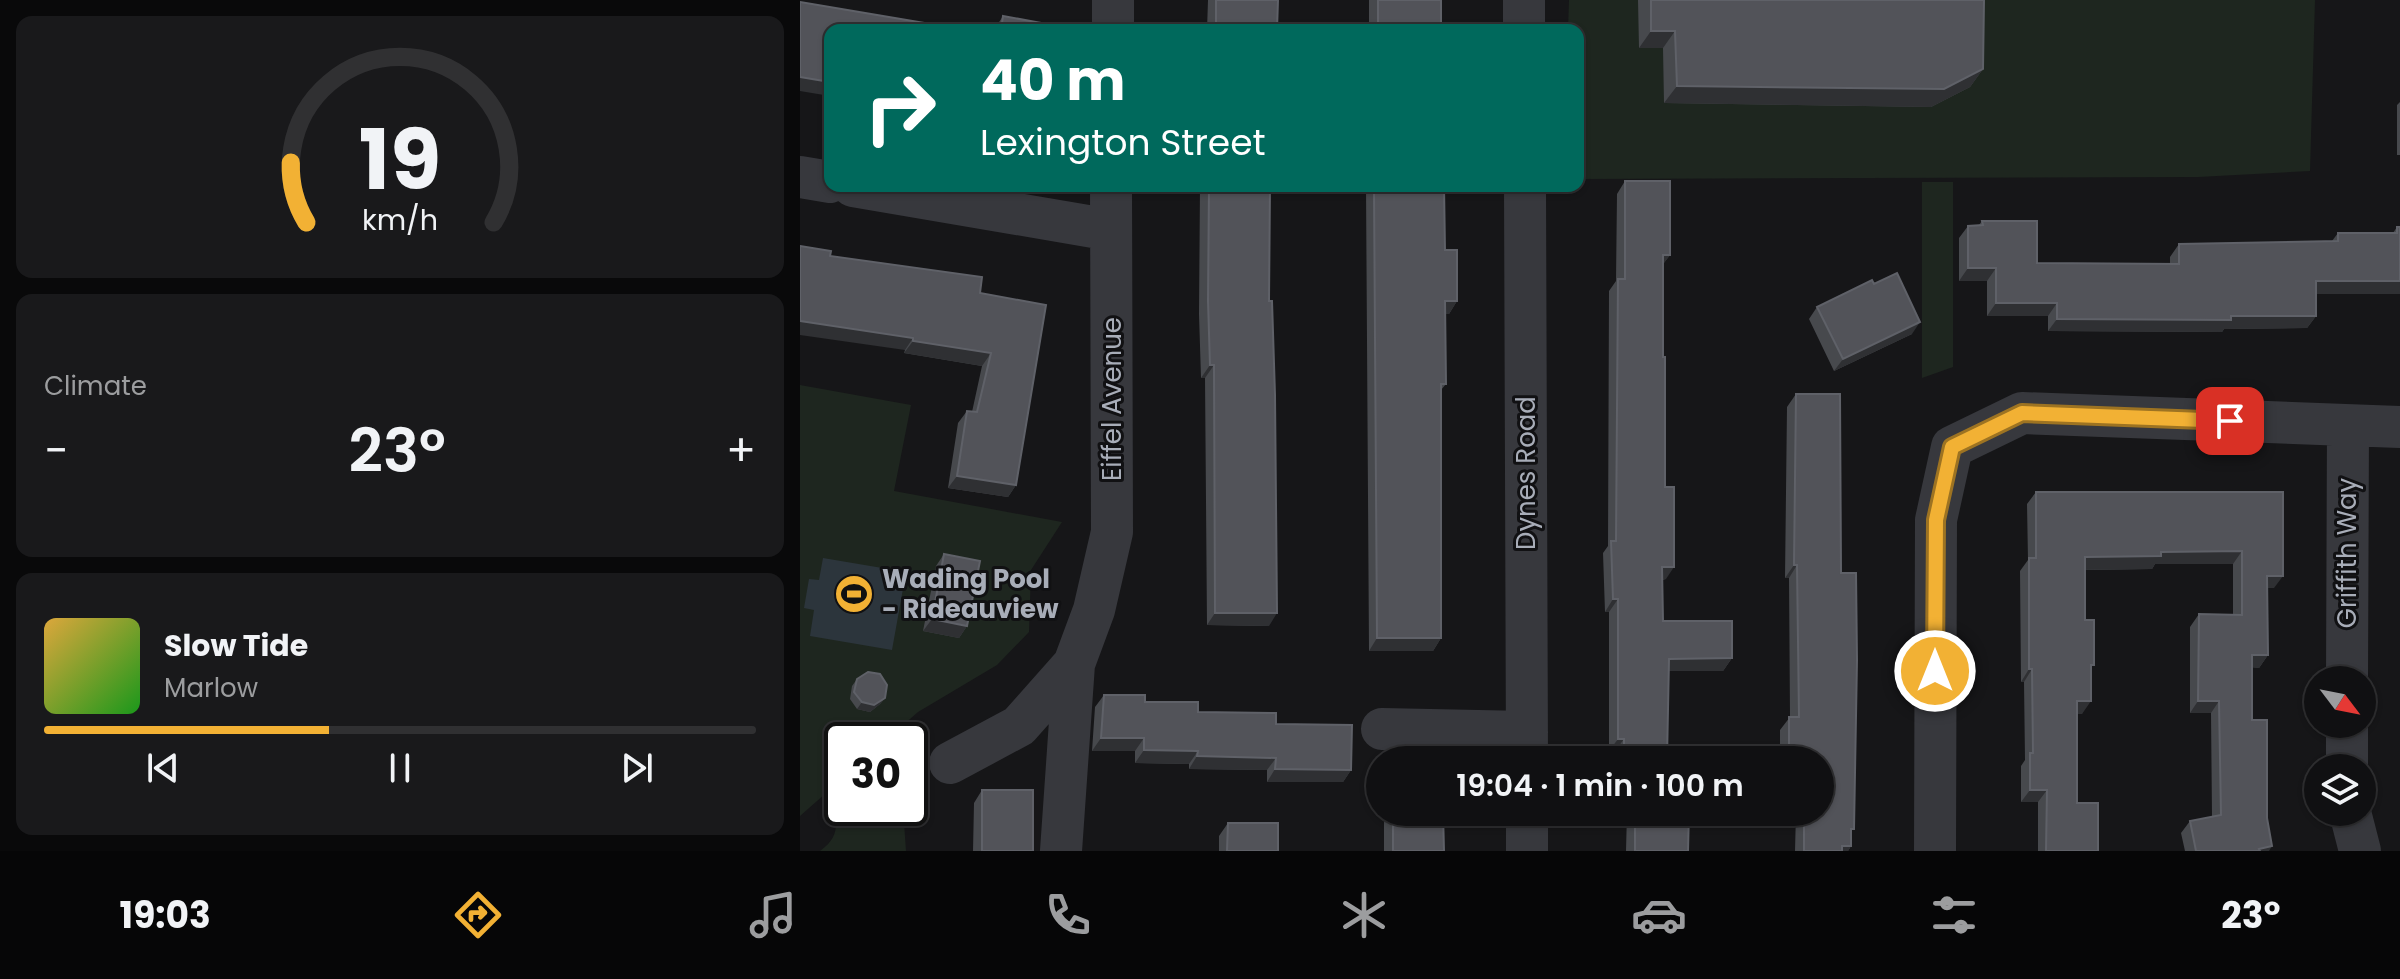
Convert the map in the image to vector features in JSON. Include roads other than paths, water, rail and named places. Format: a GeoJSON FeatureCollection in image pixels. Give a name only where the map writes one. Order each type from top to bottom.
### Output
{"type":"FeatureCollection","features":[{"type":"Feature","properties":{"kind":"street"},"geometry":{"type":"LineString","coordinates":[[1113,0],[1113,24]]}},
{"type":"Feature","properties":{"kind":"street"},"geometry":{"type":"LineString","coordinates":[[1524,0],[1524,24]]}},
{"type":"Feature","properties":{"kind":"street"},"geometry":{"type":"LineString","coordinates":[[800,177],[824,181]]}},
{"type":"Feature","properties":{"kind":"street"},"geometry":{"type":"LineString","coordinates":[[888,192],[1111,230]]}},
{"type":"Feature","properties":{"kind":"street","name":"Eiffel Avenue"},"geometry":{"type":"LineString","coordinates":[[1074,664],[1094,610],[1112,532],[1111,192]]}},
{"type":"Feature","properties":{"kind":"street","name":"Dynes Road"},"geometry":{"type":"LineString","coordinates":[[1525,192],[1527,746]]}},
{"type":"Feature","properties":{"kind":"street"},"geometry":{"type":"LineString","coordinates":[[1935,851],[1936,520],[1952,447],[2022,413],[2400,427]]}},
{"type":"Feature","properties":{"kind":"street","name":"Griffith Way"},"geometry":{"type":"LineString","coordinates":[[2347,666],[2348,426]]}},
{"type":"Feature","properties":{"kind":"street"},"geometry":{"type":"LineString","coordinates":[[950,763],[1019,726],[1074,664]]}},
{"type":"Feature","properties":{"kind":"street"},"geometry":{"type":"LineString","coordinates":[[1061,851],[1074,664]]}},
{"type":"Feature","properties":{"kind":"street"},"geometry":{"type":"LineString","coordinates":[[1382,729],[1527,746]]}},
{"type":"Feature","properties":{"kind":"street"},"geometry":{"type":"LineString","coordinates":[[1527,826],[1527,851]]}},
{"type":"Feature","properties":{"kind":"street"},"geometry":{"type":"LineString","coordinates":[[2354,826],[2360,851]]}},
{"type":"Feature","properties":{"kind":"place","name":"Wading Pool - Rideauview"},"geometry":{"type":"Point","coordinates":[854,594]}}]}
